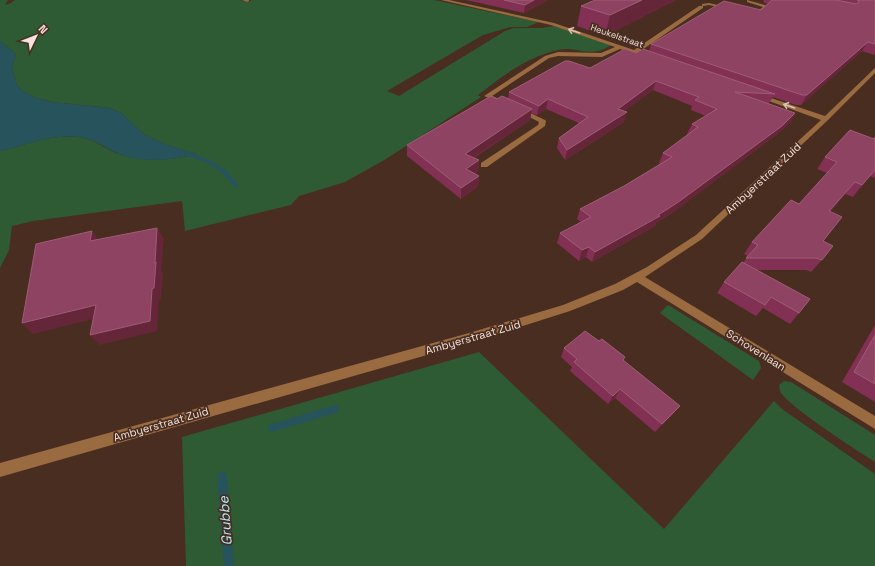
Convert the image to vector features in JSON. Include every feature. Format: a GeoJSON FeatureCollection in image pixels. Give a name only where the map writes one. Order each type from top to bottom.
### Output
{"type":"FeatureCollection","features":[{"type":"Feature","properties":{"kind":"street","name":"Heukelstraat"},"geometry":{"type":"LineString","coordinates":[[443,0],[552,24],[657,60]]}},
{"type":"Feature","properties":{"kind":"street"},"geometry":{"type":"LineString","coordinates":[[743,6],[750,1],[766,6],[756,15],[749,13]]}},
{"type":"Feature","properties":{"kind":"street"},"geometry":{"type":"LineString","coordinates":[[635,52],[703,6],[709,4],[737,10]]}},
{"type":"Feature","properties":{"kind":"street"},"geometry":{"type":"LineString","coordinates":[[484,165],[541,126],[543,121],[487,96],[547,57],[558,54],[602,55],[620,47]]}},
{"type":"Feature","properties":{"kind":"street","name":"Ambyerstraat Zuid"},"geometry":{"type":"LineString","coordinates":[[0,470],[529,321],[602,294],[637,277],[685,248],[699,237],[826,119],[875,70]]}},
{"type":"Feature","properties":{"kind":"street"},"geometry":{"type":"LineString","coordinates":[[753,93],[826,119]]}},
{"type":"Feature","properties":{"kind":"street","name":"Schovenlaan"},"geometry":{"type":"LineString","coordinates":[[637,277],[875,423]]}},
{"type":"Feature","properties":{"kind":"green space"},"geometry":{"type":"Polygon","coordinates":[[[0,0],[8,0],[5,5],[15,0],[240,0],[247,2],[252,0],[434,0],[539,22],[527,27],[510,27],[483,35],[387,91],[399,96],[505,31],[513,28],[542,28],[554,26],[611,45],[597,51],[590,52],[571,49],[558,50],[525,62],[478,95],[481,97],[386,159],[345,182],[299,196],[291,205],[185,231],[182,201],[33,221],[12,226],[9,250],[0,268],[0,151],[41,140],[73,137],[88,139],[114,152],[134,158],[155,160],[197,154],[167,145],[145,135],[121,113],[110,108],[52,102],[36,98],[21,90],[17,85],[12,68],[16,54],[0,41],[0,0]]]}},
{"type":"Feature","properties":{"kind":"green space"},"geometry":{"type":"Polygon","coordinates":[[[668,305],[759,361],[761,368],[753,380],[660,313],[668,305]]]}},
{"type":"Feature","properties":{"kind":"green space"},"geometry":{"type":"Polygon","coordinates":[[[479,352],[664,529],[774,401],[782,409],[875,474],[875,566],[186,566],[182,437],[479,352]]]}},
{"type":"Feature","properties":{"kind":"green space"},"geometry":{"type":"Polygon","coordinates":[[[784,381],[791,382],[875,435],[875,462],[823,428],[785,398],[780,391],[779,385],[784,381]]]}},
{"type":"Feature","properties":{"kind":"water"},"geometry":{"type":"Polygon","coordinates":[[[0,41],[16,54],[12,68],[17,85],[21,90],[36,98],[52,102],[110,108],[121,113],[145,135],[167,145],[198,154],[158,160],[137,159],[117,153],[97,142],[73,137],[52,138],[0,151],[0,41]]]}},
{"type":"Feature","properties":{"kind":"building"},"geometry":{"type":"Polygon","coordinates":[[[504,0],[534,0],[525,5],[504,0]]]}},
{"type":"Feature","properties":{"kind":"building"},"geometry":{"type":"Polygon","coordinates":[[[595,0],[642,0],[610,15],[581,6],[595,0]]]}},
{"type":"Feature","properties":{"kind":"building"},"geometry":{"type":"Polygon","coordinates":[[[772,0],[836,0],[856,4],[859,2],[858,0],[875,0],[875,44],[868,42],[807,95],[802,95],[651,44],[724,1],[761,10],[772,0]]]}},
{"type":"Feature","properties":{"kind":"building"},"geometry":{"type":"Polygon","coordinates":[[[625,49],[636,53],[643,49],[775,94],[735,92],[795,113],[782,126],[677,203],[658,215],[660,216],[595,252],[589,247],[582,250],[560,233],[591,217],[580,209],[624,186],[672,157],[663,153],[698,127],[692,124],[717,109],[695,100],[699,97],[656,81],[618,109],[627,112],[567,150],[559,138],[588,117],[548,99],[539,106],[509,92],[565,61],[590,68],[625,49]]]}},
{"type":"Feature","properties":{"kind":"building"},"geometry":{"type":"Polygon","coordinates":[[[491,96],[497,99],[502,96],[532,109],[465,154],[479,160],[466,169],[479,176],[461,188],[407,145],[491,96]]]}},
{"type":"Feature","properties":{"kind":"building"},"geometry":{"type":"Polygon","coordinates":[[[850,130],[874,139],[875,137],[875,170],[862,185],[855,182],[829,211],[842,217],[823,241],[833,246],[822,260],[816,258],[746,258],[758,245],[752,242],[791,200],[799,204],[837,162],[825,157],[850,130]]]}},
{"type":"Feature","properties":{"kind":"building"},"geometry":{"type":"Polygon","coordinates":[[[157,228],[155,263],[156,262],[154,288],[152,289],[150,321],[90,335],[96,305],[22,323],[36,244],[92,231],[90,241],[157,228]]]}},
{"type":"Feature","properties":{"kind":"building"},"geometry":{"type":"Polygon","coordinates":[[[742,262],[810,299],[799,313],[771,297],[765,305],[724,282],[742,262]]]}},
{"type":"Feature","properties":{"kind":"building"},"geometry":{"type":"Polygon","coordinates":[[[585,331],[599,341],[602,339],[625,357],[623,360],[680,406],[662,424],[620,389],[613,396],[574,362],[577,359],[564,348],[585,331]]]}},
{"type":"Feature","properties":{"kind":"building"},"geometry":{"type":"Polygon","coordinates":[[[875,335],[875,384],[854,372],[875,335]]]}},
{"type":"Feature","properties":{"kind":"waterway"},"geometry":{"type":"LineString","coordinates":[[182,154],[198,157],[220,168],[236,186]]}},
{"type":"Feature","properties":{"kind":"waterway","name":"Grubbe"},"geometry":{"type":"LineString","coordinates":[[272,428],[335,409]]}},
{"type":"Feature","properties":{"kind":"waterway","name":"Grubbe"},"geometry":{"type":"LineString","coordinates":[[222,476],[229,566]]}}]}
